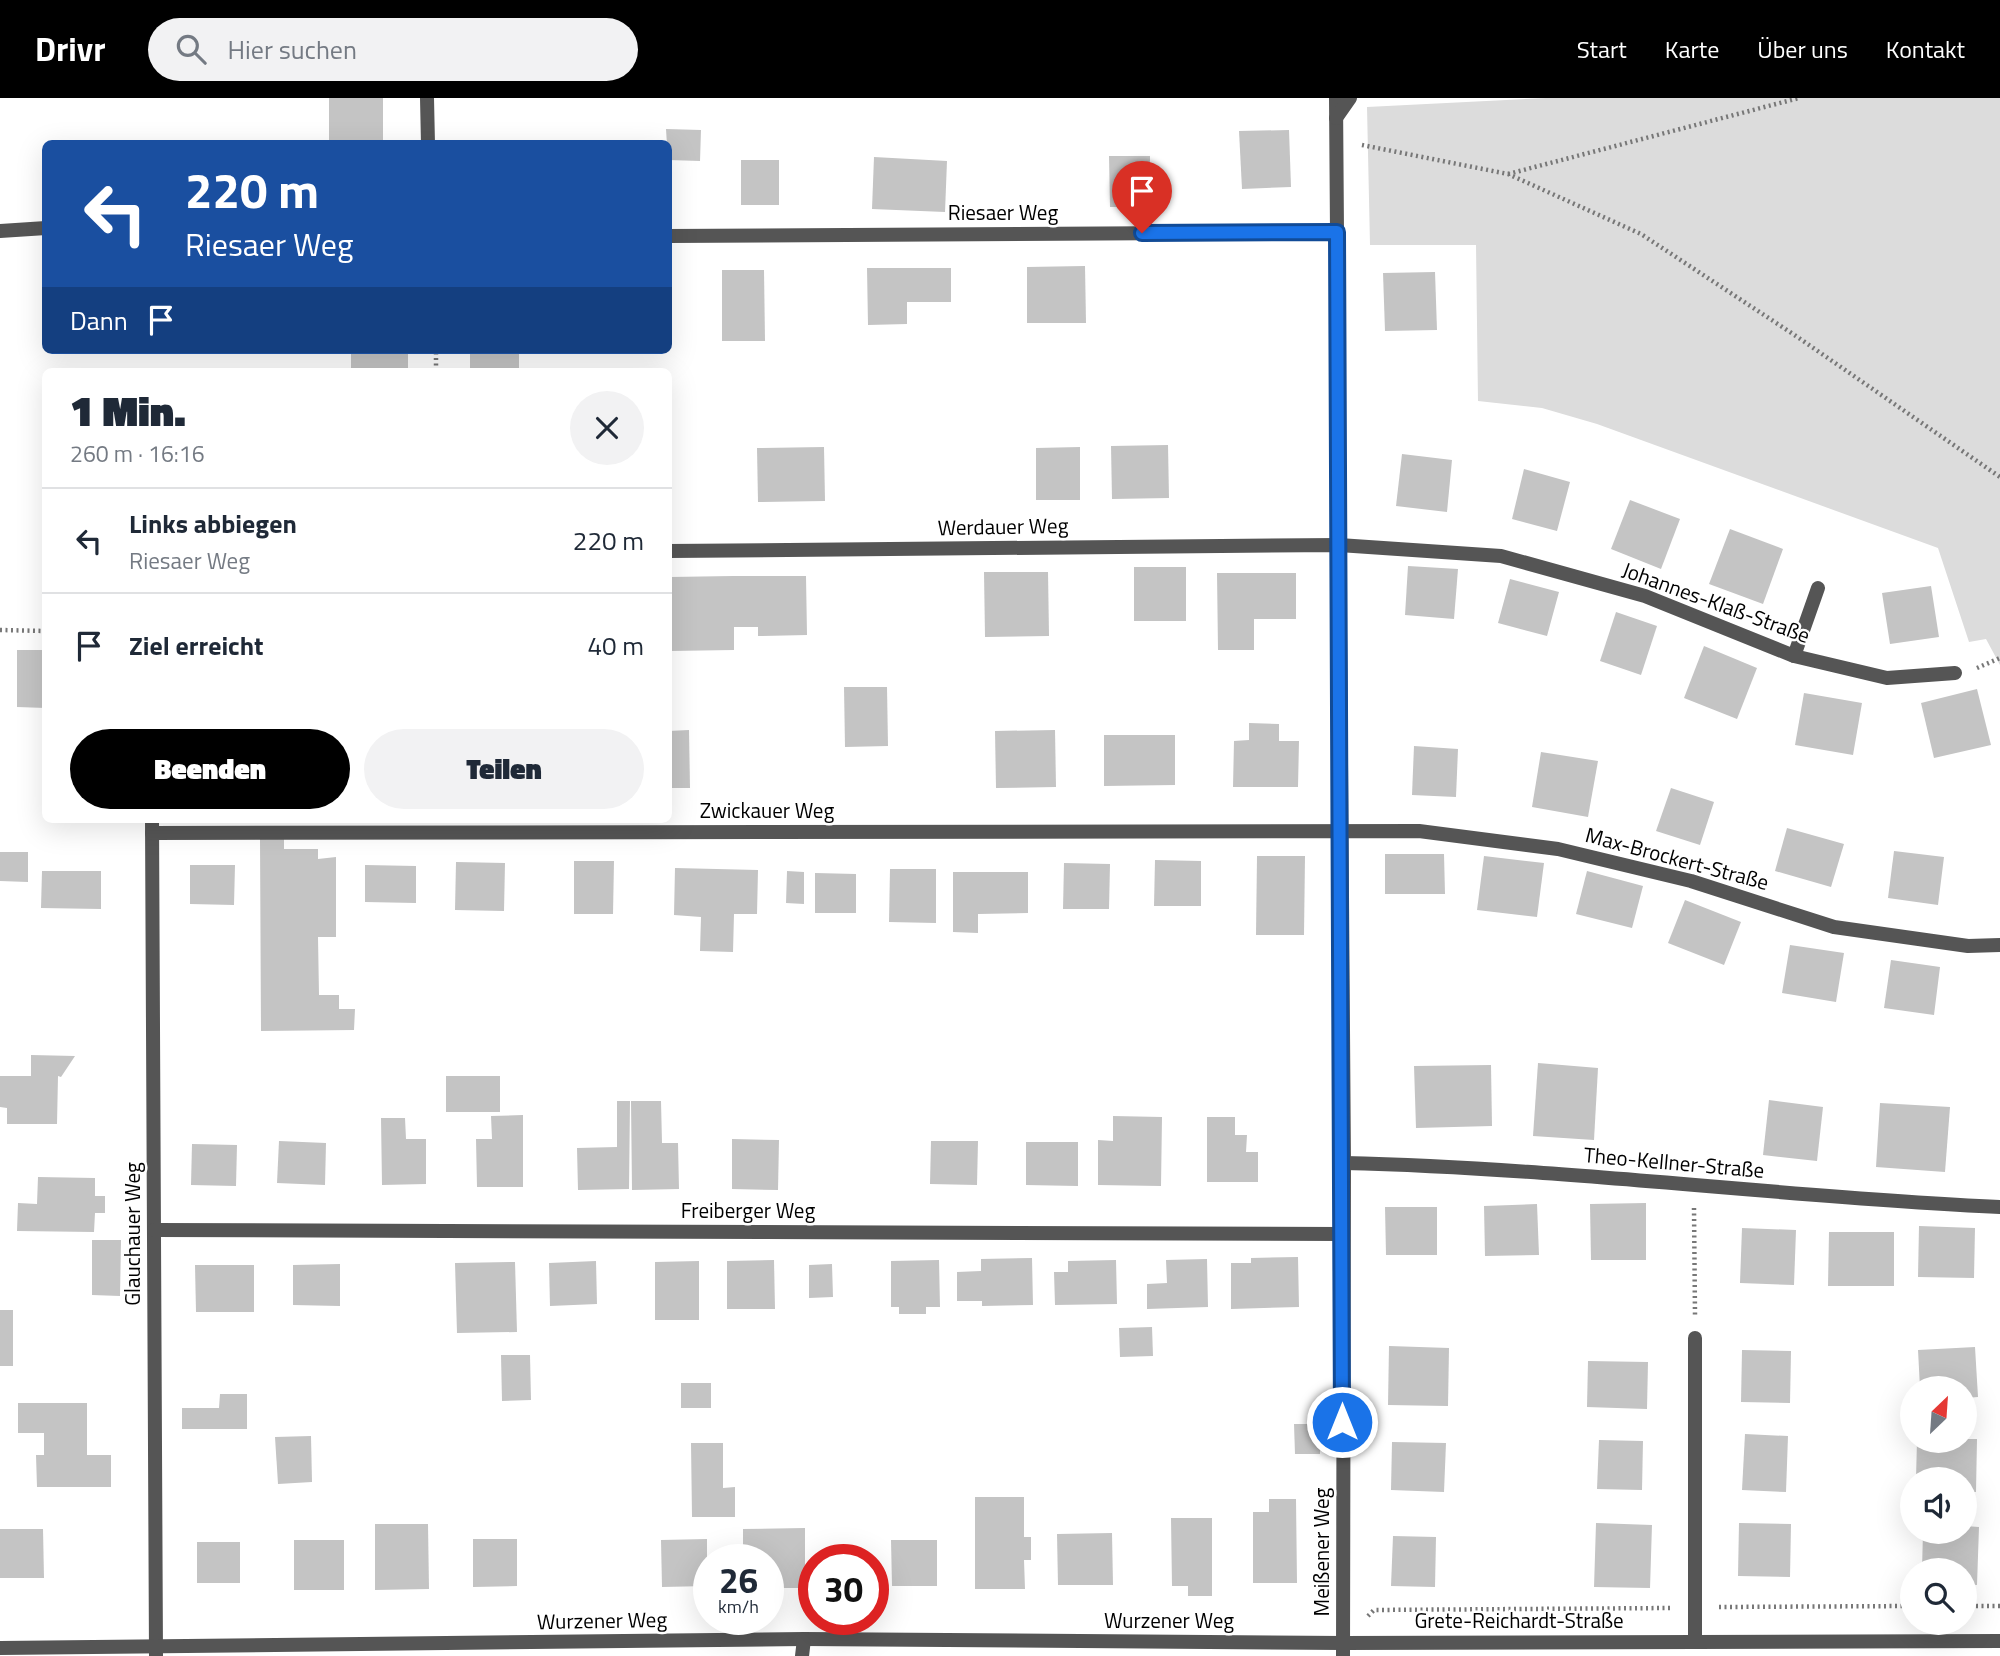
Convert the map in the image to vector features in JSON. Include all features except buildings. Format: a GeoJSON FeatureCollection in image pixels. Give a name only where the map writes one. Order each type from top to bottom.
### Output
{"type":"FeatureCollection","features":[{"type":"Feature","properties":{"kind":"street"},"geometry":{"type":"LineString","coordinates":[[427,98],[428,140]]}},
{"type":"Feature","properties":{"kind":"street","name":"Meißener Weg"},"geometry":{"type":"LineString","coordinates":[[1336,98],[1343,1163],[1343,1650]]}},
{"type":"Feature","properties":{"kind":"street"},"geometry":{"type":"LineString","coordinates":[[1336,118],[1350,98]]}},
{"type":"Feature","properties":{"kind":"street"},"geometry":{"type":"LineString","coordinates":[[0,231],[42,228]]}},
{"type":"Feature","properties":{"kind":"street","name":"Riesaer Weg"},"geometry":{"type":"LineString","coordinates":[[672,236],[1337,232]]}},
{"type":"Feature","properties":{"kind":"street","name":"Werdauer Weg"},"geometry":{"type":"LineString","coordinates":[[672,551],[1339,545]]}},
{"type":"Feature","properties":{"kind":"street","name":"Johannes-Klaß-Straße"},"geometry":{"type":"LineString","coordinates":[[1339,545],[1501,556],[1645,596],[1794,656],[1887,678],[1955,673]]}},
{"type":"Feature","properties":{"kind":"street"},"geometry":{"type":"LineString","coordinates":[[1794,656],[1818,588]]}},
{"type":"Feature","properties":{"kind":"street","name":"Zwickauer Weg"},"geometry":{"type":"LineString","coordinates":[[152,826],[1340,832]]}},
{"type":"Feature","properties":{"kind":"street","name":"Glauchauer Weg"},"geometry":{"type":"LineString","coordinates":[[152,826],[156,1652]]}},
{"type":"Feature","properties":{"kind":"street","name":"Max-Brockert-Straße"},"geometry":{"type":"LineString","coordinates":[[1340,832],[1419,831],[1558,849],[1691,881],[1834,927],[1968,946],[2000,945]]}},
{"type":"Feature","properties":{"kind":"street","name":"Theo-Kellner-Straße"},"geometry":{"type":"LineString","coordinates":[[1343,1163],[1480,1167],[1861,1201],[2000,1207]]}},
{"type":"Feature","properties":{"kind":"street","name":"Freiberger Weg"},"geometry":{"type":"LineString","coordinates":[[154,1230],[1342,1234]]}},
{"type":"Feature","properties":{"kind":"street"},"geometry":{"type":"LineString","coordinates":[[1695,1338],[1695,1641]]}},
{"type":"Feature","properties":{"kind":"street"},"geometry":{"type":"LineString","coordinates":[[802,1656],[804,1639]]}},
{"type":"Feature","properties":{"kind":"street","name":"Wurzener Weg"},"geometry":{"type":"LineString","coordinates":[[0,1648],[156,1652],[804,1639],[1343,1650]]}},
{"type":"Feature","properties":{"kind":"street","name":"Grete-Reichardt-Straße"},"geometry":{"type":"LineString","coordinates":[[1343,1650],[1695,1641],[2000,1641]]}},
{"type":"Feature","properties":{"kind":"path"},"geometry":{"type":"LineString","coordinates":[[1507,174],[1799,98]]}},
{"type":"Feature","properties":{"kind":"path"},"geometry":{"type":"LineString","coordinates":[[1336,141],[1507,174],[1641,234],[1796,336],[2000,477]]}},
{"type":"Feature","properties":{"kind":"path"},"geometry":{"type":"LineString","coordinates":[[0,630],[42,631]]}},
{"type":"Feature","properties":{"kind":"path"},"geometry":{"type":"LineString","coordinates":[[1694,1186],[1695,1338]]}},
{"type":"Feature","properties":{"kind":"path"},"geometry":{"type":"LineString","coordinates":[[1343,1650],[1374,1610],[1900,1606]]}},
{"type":"Feature","properties":{"kind":"path"},"geometry":{"type":"LineString","coordinates":[[1977,1606],[2000,1606]]}},
{"type":"Feature","properties":{"kind":"shaded area"},"geometry":{"type":"Polygon","coordinates":[[[1546,98],[2000,98],[2000,665],[1986,639],[1969,642],[1938,548],[1597,424],[1542,408],[1478,401],[1476,245],[1370,245],[1367,107],[1546,98]]]}},
{"type":"Feature","properties":{"kind":"route"},"geometry":{"type":"LineString","coordinates":[[1142,233],[1337,232],[1342,1422]]}}]}
